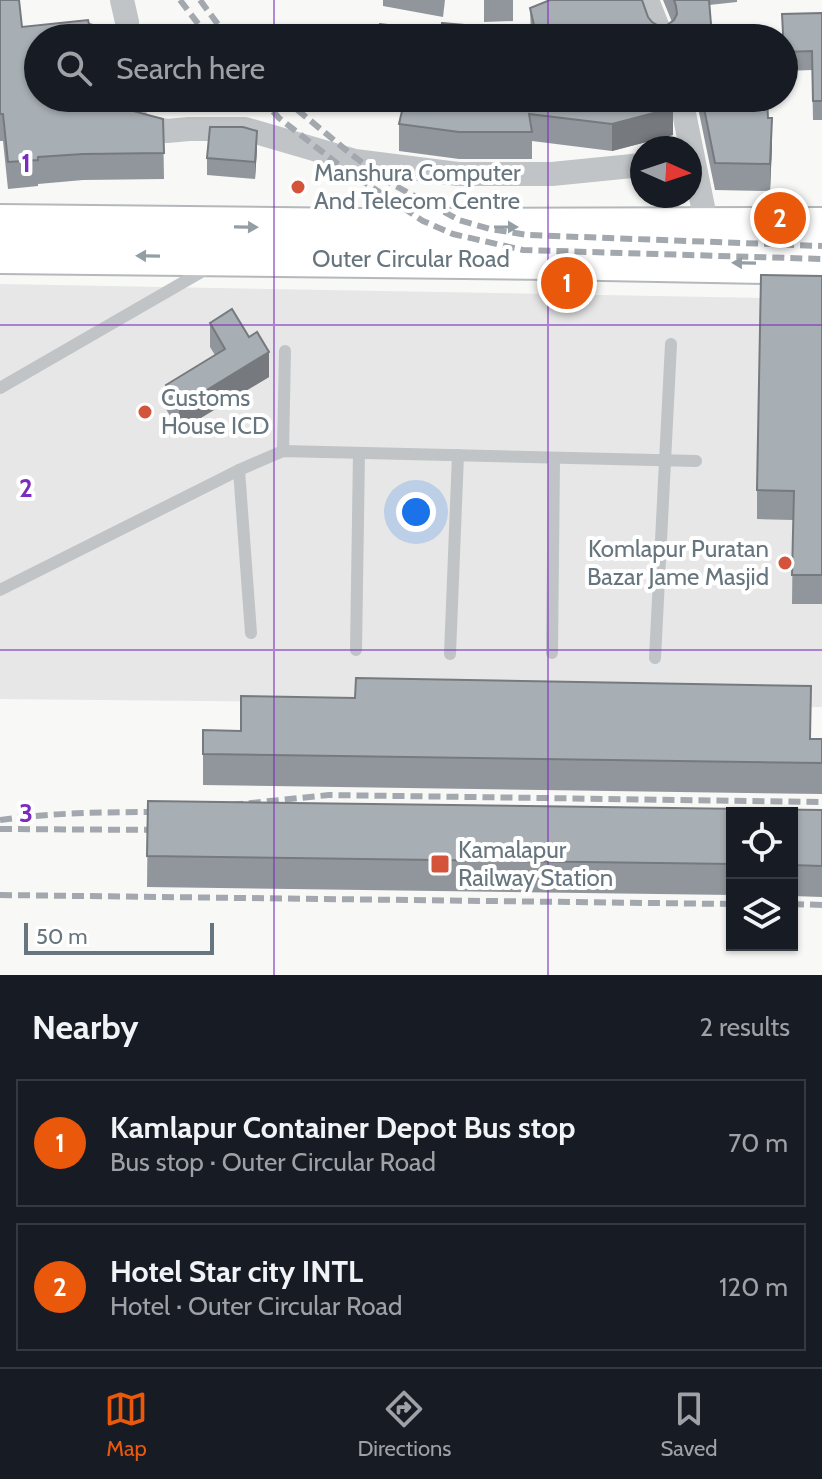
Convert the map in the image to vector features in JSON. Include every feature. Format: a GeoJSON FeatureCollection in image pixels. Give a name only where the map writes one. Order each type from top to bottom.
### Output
{"type":"FeatureCollection","features":[{"type":"Feature","properties":{"kind":"main road","name":"Outer Circular Road"},"geometry":{"type":"LineString","coordinates":[[0,224],[357,228],[822,227]]}},
{"type":"Feature","properties":{"kind":"main road","name":"Outer Circular Road"},"geometry":{"type":"LineString","coordinates":[[0,254],[822,265]]}},
{"type":"Feature","properties":{"kind":"street"},"geometry":{"type":"LineString","coordinates":[[122,0],[127,24]]}},
{"type":"Feature","properties":{"kind":"street"},"geometry":{"type":"LineString","coordinates":[[647,0],[656,24]]}},
{"type":"Feature","properties":{"kind":"street"},"geometry":{"type":"LineString","coordinates":[[134,112],[138,125],[167,131],[245,129],[355,161],[458,174],[552,174],[630,166]]}},
{"type":"Feature","properties":{"kind":"street"},"geometry":{"type":"LineString","coordinates":[[684,112],[688,136]]}},
{"type":"Feature","properties":{"kind":"street"},"geometry":{"type":"LineString","coordinates":[[702,204],[707,227]]}},
{"type":"Feature","properties":{"kind":"lane"},"geometry":{"type":"LineString","coordinates":[[0,388],[228,257]]}},
{"type":"Feature","properties":{"kind":"lane"},"geometry":{"type":"LineString","coordinates":[[655,658],[671,344]]}},
{"type":"Feature","properties":{"kind":"lane"},"geometry":{"type":"LineString","coordinates":[[283,451],[285,351]]}},
{"type":"Feature","properties":{"kind":"lane"},"geometry":{"type":"LineString","coordinates":[[0,590],[283,451],[696,461]]}},
{"type":"Feature","properties":{"kind":"lane"},"geometry":{"type":"LineString","coordinates":[[356,650],[359,453]]}},
{"type":"Feature","properties":{"kind":"lane"},"geometry":{"type":"LineString","coordinates":[[450,654],[458,455]]}},
{"type":"Feature","properties":{"kind":"lane"},"geometry":{"type":"LineString","coordinates":[[552,653],[554,458]]}},
{"type":"Feature","properties":{"kind":"lane"},"geometry":{"type":"LineString","coordinates":[[239,470],[251,633]]}},
{"type":"Feature","properties":{"kind":"shaded area"},"geometry":{"type":"Polygon","coordinates":[[[0,284],[822,299],[822,707],[0,699],[0,284]]]}},
{"type":"Feature","properties":{"kind":"building"},"geometry":{"type":"Polygon","coordinates":[[[0,0],[19,0],[24,27],[24,112],[137,112],[163,119],[164,153],[83,154],[8,162],[3,114],[0,114],[0,0]]]}},
{"type":"Feature","properties":{"kind":"building"},"geometry":{"type":"Polygon","coordinates":[[[550,0],[642,0],[648,17],[656,24],[534,24],[530,8],[550,0]]]}},
{"type":"Feature","properties":{"kind":"building"},"geometry":{"type":"Polygon","coordinates":[[[674,0],[709,0],[711,24],[668,24],[677,14],[674,0]]]}},
{"type":"Feature","properties":{"kind":"building"},"geometry":{"type":"Polygon","coordinates":[[[822,13],[822,101],[813,101],[812,51],[798,52],[798,24],[783,24],[782,14],[822,13]]]}},
{"type":"Feature","properties":{"kind":"building"},"geometry":{"type":"Polygon","coordinates":[[[88,20],[89,24],[50,24],[88,20]]]}},
{"type":"Feature","properties":{"kind":"building"},"geometry":{"type":"Polygon","coordinates":[[[402,112],[658,112],[612,124],[529,114],[532,132],[459,132],[399,124],[402,112]]]}},
{"type":"Feature","properties":{"kind":"building"},"geometry":{"type":"Polygon","coordinates":[[[705,112],[768,112],[768,118],[772,118],[770,164],[715,163],[705,112]]]}},
{"type":"Feature","properties":{"kind":"building"},"geometry":{"type":"Polygon","coordinates":[[[210,127],[243,127],[257,131],[255,162],[207,158],[210,127]]]}},
{"type":"Feature","properties":{"kind":"building"},"geometry":{"type":"Polygon","coordinates":[[[761,275],[822,276],[822,575],[792,575],[794,491],[757,490],[761,275]]]}},
{"type":"Feature","properties":{"kind":"building"},"geometry":{"type":"Polygon","coordinates":[[[232,309],[249,337],[257,332],[269,352],[179,407],[166,385],[225,349],[210,323],[232,309]]]}},
{"type":"Feature","properties":{"kind":"building"},"geometry":{"type":"Polygon","coordinates":[[[356,678],[811,686],[810,739],[822,739],[822,763],[203,754],[203,730],[241,731],[241,696],[355,698],[356,678]]]}},
{"type":"Feature","properties":{"kind":"building"},"geometry":{"type":"Polygon","coordinates":[[[148,801],[726,809],[726,864],[147,856],[148,801]]]}},
{"type":"Feature","properties":{"kind":"building"},"geometry":{"type":"Polygon","coordinates":[[[798,810],[822,810],[822,866],[798,865],[798,810]]]}},
{"type":"Feature","properties":{"kind":"railway"},"geometry":{"type":"LineString","coordinates":[[180,0],[198,24]]}},
{"type":"Feature","properties":{"kind":"railway"},"geometry":{"type":"LineString","coordinates":[[200,0],[218,24]]}},
{"type":"Feature","properties":{"kind":"railway"},"geometry":{"type":"LineString","coordinates":[[274,112],[343,168],[423,221],[453,234],[523,250],[822,259]]}},
{"type":"Feature","properties":{"kind":"railway"},"geometry":{"type":"LineString","coordinates":[[300,112],[392,184],[459,220],[490,229],[528,235],[822,246]]}},
{"type":"Feature","properties":{"kind":"railway"},"geometry":{"type":"LineString","coordinates":[[231,805],[329,795],[822,802]]}},
{"type":"Feature","properties":{"kind":"railway"},"geometry":{"type":"LineString","coordinates":[[0,820],[64,814],[172,812]]}},
{"type":"Feature","properties":{"kind":"railway"},"geometry":{"type":"LineString","coordinates":[[0,829],[168,830]]}},
{"type":"Feature","properties":{"kind":"railway"},"geometry":{"type":"LineString","coordinates":[[0,895],[726,904]]}},
{"type":"Feature","properties":{"kind":"railway"},"geometry":{"type":"LineString","coordinates":[[798,904],[822,905]]}},
{"type":"Feature","properties":{"kind":"place","name":"Manshura Computer And Telecom Centre"},"geometry":{"type":"Point","coordinates":[298,187]}},
{"type":"Feature","properties":{"kind":"place","name":"Hotel Star city INTL"},"geometry":{"type":"Point","coordinates":[780,218]}},
{"type":"Feature","properties":{"kind":"place","name":"Kamlapur Container Depot Bus stop"},"geometry":{"type":"Point","coordinates":[567,283]}},
{"type":"Feature","properties":{"kind":"place","name":"Customs House ICD"},"geometry":{"type":"Point","coordinates":[145,412]}},
{"type":"Feature","properties":{"kind":"place","name":"Komlapur Puratan Bazar Jame Masjid"},"geometry":{"type":"Point","coordinates":[785,563]}},
{"type":"Feature","properties":{"kind":"place","name":"Kamalapur Railway Station"},"geometry":{"type":"Point","coordinates":[440,864]}}]}
